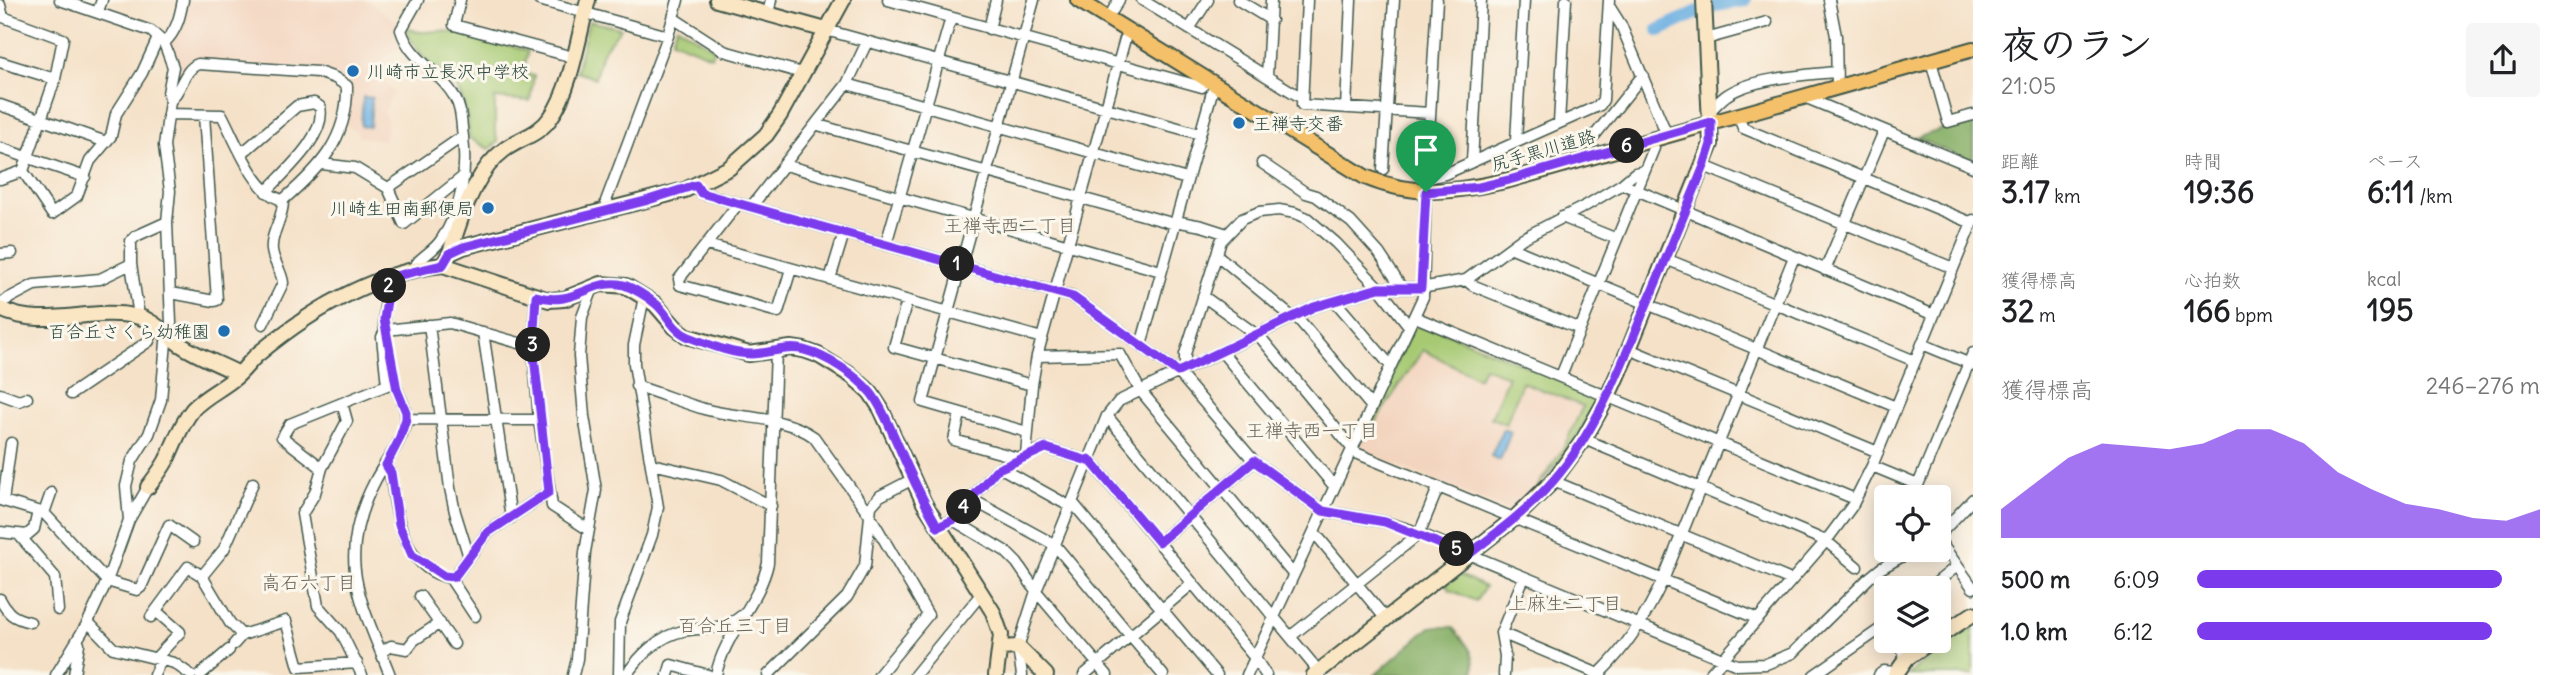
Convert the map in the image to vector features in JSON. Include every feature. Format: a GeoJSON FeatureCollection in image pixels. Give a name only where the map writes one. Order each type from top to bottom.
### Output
{"type":"FeatureCollection","features":[{"type":"Feature","properties":{"kind":"main road","name":"尻手黒川道路"},"geometry":{"type":"LineString","coordinates":[[1078,0],[1365,177],[1385,186],[1408,191],[1426,185],[1454,191],[1489,185],[1667,135],[1711,116],[1738,115],[1973,49]]}},
{"type":"Feature","properties":{"kind":"street"},"geometry":{"type":"LineString","coordinates":[[60,0],[99,11],[151,31],[161,41],[173,67],[164,146],[170,191],[167,222],[171,323],[162,393],[149,434],[132,461],[126,486],[129,520]]}},
{"type":"Feature","properties":{"kind":"street"},"geometry":{"type":"LineString","coordinates":[[99,11],[102,0]]}},
{"type":"Feature","properties":{"kind":"street"},"geometry":{"type":"LineString","coordinates":[[23,171],[52,214],[77,196],[90,161],[111,136],[116,114],[161,41],[170,38],[179,21],[183,0]]}},
{"type":"Feature","properties":{"kind":"street"},"geometry":{"type":"LineString","coordinates":[[413,271],[415,263],[434,249],[442,239],[457,205],[466,157],[461,111],[453,95],[407,47],[403,38],[401,30],[418,0]]}},
{"type":"Feature","properties":{"kind":"street"},"geometry":{"type":"LineString","coordinates":[[460,0],[454,24],[573,57]]}},
{"type":"Feature","properties":{"kind":"street"},"geometry":{"type":"LineString","coordinates":[[539,0],[586,6],[668,36]]}},
{"type":"Feature","properties":{"kind":"street"},"geometry":{"type":"LineString","coordinates":[[613,209],[606,201],[668,36],[678,0]]}},
{"type":"Feature","properties":{"kind":"street"},"geometry":{"type":"LineString","coordinates":[[717,0],[770,7],[826,30],[1200,134]]}},
{"type":"Feature","properties":{"kind":"street"},"geometry":{"type":"LineString","coordinates":[[56,675],[88,622],[107,581],[129,520],[166,461],[188,417],[201,402],[239,374],[254,357],[276,340],[340,298],[446,259],[463,247],[696,185],[729,168],[766,135],[780,116],[843,0]]}},
{"type":"Feature","properties":{"kind":"street"},"geometry":{"type":"LineString","coordinates":[[888,0],[1202,87]]}},
{"type":"Feature","properties":{"kind":"street"},"geometry":{"type":"LineString","coordinates":[[989,29],[996,0]]}},
{"type":"Feature","properties":{"kind":"street"},"geometry":{"type":"LineString","coordinates":[[1027,432],[923,402],[1034,0]]}},
{"type":"Feature","properties":{"kind":"street"},"geometry":{"type":"LineString","coordinates":[[1113,10],[1119,0]]}},
{"type":"Feature","properties":{"kind":"street"},"geometry":{"type":"LineString","coordinates":[[1142,0],[1302,98]]}},
{"type":"Feature","properties":{"kind":"street"},"geometry":{"type":"LineString","coordinates":[[1158,10],[1164,0]]}},
{"type":"Feature","properties":{"kind":"street"},"geometry":{"type":"LineString","coordinates":[[1189,29],[1208,0]]}},
{"type":"Feature","properties":{"kind":"street"},"geometry":{"type":"LineString","coordinates":[[1238,0],[1271,20]]}},
{"type":"Feature","properties":{"kind":"street"},"geometry":{"type":"LineString","coordinates":[[1267,76],[1271,0]]}},
{"type":"Feature","properties":{"kind":"street"},"geometry":{"type":"LineString","coordinates":[[1307,0],[1302,105],[1430,113]]}},
{"type":"Feature","properties":{"kind":"street"},"geometry":{"type":"LineString","coordinates":[[1346,108],[1351,0]]}},
{"type":"Feature","properties":{"kind":"street"},"geometry":{"type":"LineString","coordinates":[[1383,169],[1394,0]]}},
{"type":"Feature","properties":{"kind":"street"},"geometry":{"type":"LineString","coordinates":[[1247,675],[1423,297],[1421,288],[1437,0]]}},
{"type":"Feature","properties":{"kind":"street"},"geometry":{"type":"LineString","coordinates":[[1472,161],[1481,0]]}},
{"type":"Feature","properties":{"kind":"street"},"geometry":{"type":"LineString","coordinates":[[1516,141],[1524,0]]}},
{"type":"Feature","properties":{"kind":"street"},"geometry":{"type":"LineString","coordinates":[[1559,122],[1566,0]]}},
{"type":"Feature","properties":{"kind":"street"},"geometry":{"type":"LineString","coordinates":[[1107,416],[1291,636],[1318,674],[1516,518],[1553,481],[1584,439],[1608,396],[1629,349],[1711,144],[1704,0]]}},
{"type":"Feature","properties":{"kind":"street"},"geometry":{"type":"LineString","coordinates":[[1829,0],[1836,36],[1837,87]]}},
{"type":"Feature","properties":{"kind":"street"},"geometry":{"type":"LineString","coordinates":[[1426,185],[1472,161],[1600,105],[1603,100],[1607,2]]}},
{"type":"Feature","properties":{"kind":"street"},"geometry":{"type":"LineString","coordinates":[[1607,2],[1621,24],[1667,135]]}},
{"type":"Feature","properties":{"kind":"street"},"geometry":{"type":"LineString","coordinates":[[0,5],[3,17],[64,38],[55,79],[23,171]]}},
{"type":"Feature","properties":{"kind":"street"},"geometry":{"type":"LineString","coordinates":[[446,259],[482,172],[499,154],[534,134],[548,121],[561,99],[586,6]]}},
{"type":"Feature","properties":{"kind":"street"},"geometry":{"type":"LineString","coordinates":[[673,18],[724,51],[802,73]]}},
{"type":"Feature","properties":{"kind":"street"},"geometry":{"type":"LineString","coordinates":[[886,244],[951,18]]}},
{"type":"Feature","properties":{"kind":"street"},"geometry":{"type":"LineString","coordinates":[[1706,39],[1767,22]]}},
{"type":"Feature","properties":{"kind":"street"},"geometry":{"type":"LineString","coordinates":[[1022,457],[1037,356],[1125,39]]}},
{"type":"Feature","properties":{"kind":"street"},"geometry":{"type":"LineString","coordinates":[[751,207],[847,85],[867,42]]}},
{"type":"Feature","properties":{"kind":"street"},"geometry":{"type":"LineString","coordinates":[[1931,61],[1948,122],[1973,115]]}},
{"type":"Feature","properties":{"kind":"street"},"geometry":{"type":"LineString","coordinates":[[0,62],[55,79]]}},
{"type":"Feature","properties":{"kind":"street"},"geometry":{"type":"LineString","coordinates":[[170,101],[192,66],[198,64],[318,72],[347,86],[346,110],[335,141],[322,164],[283,200],[272,251],[283,283],[263,324]]}},
{"type":"Feature","properties":{"kind":"street"},"geometry":{"type":"LineString","coordinates":[[1711,116],[1725,96],[1736,90],[1788,77],[1836,72]]}},
{"type":"Feature","properties":{"kind":"street"},"geometry":{"type":"LineString","coordinates":[[1580,144],[1595,135],[1643,75]]}},
{"type":"Feature","properties":{"kind":"street"},"geometry":{"type":"LineString","coordinates":[[847,85],[1187,179]]}},
{"type":"Feature","properties":{"kind":"street"},"geometry":{"type":"LineString","coordinates":[[1141,345],[1212,92]]}},
{"type":"Feature","properties":{"kind":"street"},"geometry":{"type":"LineString","coordinates":[[1804,97],[1973,167]]}},
{"type":"Feature","properties":{"kind":"street"},"geometry":{"type":"LineString","coordinates":[[241,151],[247,149],[297,106],[314,103],[320,107],[322,114],[309,145],[266,192]]}},
{"type":"Feature","properties":{"kind":"street"},"geometry":{"type":"LineString","coordinates":[[0,106],[106,142]]}},
{"type":"Feature","properties":{"kind":"street"},"geometry":{"type":"LineString","coordinates":[[168,114],[222,115],[257,181],[274,198],[283,200]]}},
{"type":"Feature","properties":{"kind":"street"},"geometry":{"type":"LineString","coordinates":[[171,293],[217,300],[204,115]]}},
{"type":"Feature","properties":{"kind":"street"},"geometry":{"type":"LineString","coordinates":[[1709,675],[1826,541],[1856,499],[1878,452],[1972,221],[1743,128],[1738,115]]}},
{"type":"Feature","properties":{"kind":"street"},"geometry":{"type":"LineString","coordinates":[[818,125],[1081,198],[1227,234]]}},
{"type":"Feature","properties":{"kind":"street"},"geometry":{"type":"LineString","coordinates":[[1825,270],[1884,131]]}},
{"type":"Feature","properties":{"kind":"street"},"geometry":{"type":"LineString","coordinates":[[388,188],[463,136]]}},
{"type":"Feature","properties":{"kind":"street"},"geometry":{"type":"LineString","coordinates":[[0,148],[85,177]]}},
{"type":"Feature","properties":{"kind":"street"},"geometry":{"type":"LineString","coordinates":[[1561,376],[1654,148]]}},
{"type":"Feature","properties":{"kind":"street"},"geometry":{"type":"LineString","coordinates":[[1262,163],[1306,193],[1316,196],[1350,222],[1379,253],[1402,288]]}},
{"type":"Feature","properties":{"kind":"street"},"geometry":{"type":"LineString","coordinates":[[322,164],[355,168],[388,188],[404,224],[464,176]]}},
{"type":"Feature","properties":{"kind":"street"},"geometry":{"type":"LineString","coordinates":[[785,165],[1161,271]]}},
{"type":"Feature","properties":{"kind":"street"},"geometry":{"type":"LineString","coordinates":[[1704,166],[1953,268]]}},
{"type":"Feature","properties":{"kind":"street"},"geometry":{"type":"LineString","coordinates":[[0,179],[23,171]]}},
{"type":"Feature","properties":{"kind":"street"},"geometry":{"type":"LineString","coordinates":[[1023,675],[1018,648],[1036,592],[1107,416],[1119,401],[1314,307],[1379,288],[1421,288],[1466,280],[1523,239],[1622,184],[1635,173],[1641,174],[1644,171]]}},
{"type":"Feature","properties":{"kind":"street"},"geometry":{"type":"LineString","coordinates":[[1622,184],[1934,315]]}},
{"type":"Feature","properties":{"kind":"street"},"geometry":{"type":"LineString","coordinates":[[696,185],[701,193],[1078,300],[1141,345],[1182,370],[1254,461],[1323,511],[1385,522],[1419,534],[1737,665],[1766,664],[1793,653],[1874,573],[1893,562]]}},
{"type":"Feature","properties":{"kind":"street"},"geometry":{"type":"LineString","coordinates":[[738,204],[679,279],[680,285],[778,312],[790,269]]}},
{"type":"Feature","properties":{"kind":"street"},"geometry":{"type":"LineString","coordinates":[[1182,370],[1221,241],[1242,219],[1259,212],[1279,210],[1296,213],[1307,218],[1336,243],[1412,321],[1561,376],[1856,499]]}},
{"type":"Feature","properties":{"kind":"street"},"geometry":{"type":"LineString","coordinates":[[1562,217],[1617,239]]}},
{"type":"Feature","properties":{"kind":"street"},"geometry":{"type":"LineString","coordinates":[[139,316],[131,264],[131,241],[167,222]]}},
{"type":"Feature","properties":{"kind":"street"},"geometry":{"type":"LineString","coordinates":[[830,279],[844,233]]}},
{"type":"Feature","properties":{"kind":"street"},"geometry":{"type":"LineString","coordinates":[[707,246],[1042,338]]}},
{"type":"Feature","properties":{"kind":"street"},"geometry":{"type":"LineString","coordinates":[[1512,248],[1896,407]]}},
{"type":"Feature","properties":{"kind":"street"},"geometry":{"type":"LineString","coordinates":[[1961,250],[1973,255]]}},
{"type":"Feature","properties":{"kind":"street"},"geometry":{"type":"LineString","coordinates":[[1217,255],[1294,316],[1371,406]]}},
{"type":"Feature","properties":{"kind":"street"},"geometry":{"type":"LineString","coordinates":[[1501,633],[1599,675],[1619,654],[1639,625],[1662,580],[1794,257]]}},
{"type":"Feature","properties":{"kind":"street"},"geometry":{"type":"LineString","coordinates":[[1666,258],[1915,361]]}},
{"type":"Feature","properties":{"kind":"street"},"geometry":{"type":"LineString","coordinates":[[446,259],[549,300],[564,299],[601,284],[626,286],[655,304],[675,327],[687,336],[749,354],[791,348],[817,355],[852,376],[870,392],[881,409],[938,527],[993,612],[999,629],[1001,648],[996,675]]}},
{"type":"Feature","properties":{"kind":"street"},"geometry":{"type":"LineString","coordinates":[[0,303],[34,285],[100,279],[131,264]]}},
{"type":"Feature","properties":{"kind":"street"},"geometry":{"type":"LineString","coordinates":[[390,675],[355,583],[352,550],[356,529],[368,498],[399,440],[406,419],[397,390],[384,319],[391,277]]}},
{"type":"Feature","properties":{"kind":"street"},"geometry":{"type":"LineString","coordinates":[[1466,280],[1472,285],[1580,329]]}},
{"type":"Feature","properties":{"kind":"street"},"geometry":{"type":"LineString","coordinates":[[573,675],[578,659],[589,530],[596,490],[584,416],[579,356],[582,317],[593,288]]}},
{"type":"Feature","properties":{"kind":"street"},"geometry":{"type":"LineString","coordinates":[[536,296],[533,347],[539,420],[552,506],[589,530]]}},
{"type":"Feature","properties":{"kind":"street"},"geometry":{"type":"LineString","coordinates":[[1203,296],[1261,338],[1356,453],[1758,619]]}},
{"type":"Feature","properties":{"kind":"street"},"geometry":{"type":"LineString","coordinates":[[619,675],[620,622],[656,521],[658,507],[636,386],[634,345],[644,298]]}},
{"type":"Feature","properties":{"kind":"street"},"geometry":{"type":"LineString","coordinates":[[1335,301],[1390,365]]}},
{"type":"Feature","properties":{"kind":"street"},"geometry":{"type":"LineString","coordinates":[[907,302],[894,347],[1032,384]]}},
{"type":"Feature","properties":{"kind":"street"},"geometry":{"type":"LineString","coordinates":[[0,309],[31,318],[121,314],[139,316],[182,346],[239,374]]}},
{"type":"Feature","properties":{"kind":"street"},"geometry":{"type":"LineString","coordinates":[[386,330],[450,323],[533,347]]}},
{"type":"Feature","properties":{"kind":"street"},"geometry":{"type":"LineString","coordinates":[[71,394],[149,341],[155,326]]}},
{"type":"Feature","properties":{"kind":"street"},"geometry":{"type":"LineString","coordinates":[[429,326],[454,512],[469,557]]}},
{"type":"Feature","properties":{"kind":"street"},"geometry":{"type":"LineString","coordinates":[[322,468],[282,437],[289,424],[387,385],[382,337],[386,330]]}},
{"type":"Feature","properties":{"kind":"street"},"geometry":{"type":"LineString","coordinates":[[482,332],[511,518]]}},
{"type":"Feature","properties":{"kind":"street"},"geometry":{"type":"LineString","coordinates":[[1872,466],[1918,485],[1972,360],[1922,344]]}},
{"type":"Feature","properties":{"kind":"street"},"geometry":{"type":"LineString","coordinates":[[1629,349],[1878,452]]}},
{"type":"Feature","properties":{"kind":"street"},"geometry":{"type":"LineString","coordinates":[[716,675],[719,659],[765,576],[770,540],[776,351]]}},
{"type":"Feature","properties":{"kind":"street"},"geometry":{"type":"LineString","coordinates":[[1222,352],[1334,486]]}},
{"type":"Feature","properties":{"kind":"street"},"geometry":{"type":"LineString","coordinates":[[1037,356],[1120,354],[1140,390],[1293,574]]}},
{"type":"Feature","properties":{"kind":"street"},"geometry":{"type":"LineString","coordinates":[[636,386],[704,409],[803,429],[814,437],[869,514],[928,615],[879,675]]}},
{"type":"Feature","properties":{"kind":"street"},"geometry":{"type":"LineString","coordinates":[[0,394],[19,401],[27,398]]}},
{"type":"Feature","properties":{"kind":"street"},"geometry":{"type":"LineString","coordinates":[[342,403],[347,421],[322,468],[315,493],[302,514],[318,606],[341,632],[362,675]]}},
{"type":"Feature","properties":{"kind":"street"},"geometry":{"type":"LineString","coordinates":[[145,409],[155,416]]}},
{"type":"Feature","properties":{"kind":"street"},"geometry":{"type":"LineString","coordinates":[[960,414],[954,440],[1022,457]]}},
{"type":"Feature","properties":{"kind":"street"},"geometry":{"type":"LineString","coordinates":[[406,419],[539,420]]}},
{"type":"Feature","properties":{"kind":"street"},"geometry":{"type":"LineString","coordinates":[[1584,439],[1826,541],[1857,567]]}},
{"type":"Feature","properties":{"kind":"street"},"geometry":{"type":"LineString","coordinates":[[11,443],[2,500],[41,512],[107,581],[137,590],[141,587],[169,525],[193,542]]}},
{"type":"Feature","properties":{"kind":"street"},"geometry":{"type":"LineString","coordinates":[[938,527],[953,520],[989,476],[1022,457],[1046,448],[1088,460],[1193,583],[1266,675]]}},
{"type":"Feature","properties":{"kind":"street"},"geometry":{"type":"LineString","coordinates":[[1159,542],[1254,461]]}},
{"type":"Feature","properties":{"kind":"street"},"geometry":{"type":"LineString","coordinates":[[652,464],[721,480],[771,506]]}},
{"type":"Feature","properties":{"kind":"street"},"geometry":{"type":"LineString","coordinates":[[386,465],[391,473],[399,525],[412,555],[426,567],[450,578],[475,616]]}},
{"type":"Feature","properties":{"kind":"street"},"geometry":{"type":"LineString","coordinates":[[1001,468],[1071,505],[1217,675]]}},
{"type":"Feature","properties":{"kind":"street"},"geometry":{"type":"LineString","coordinates":[[768,675],[847,597],[859,579],[865,566],[872,506],[880,496],[914,479]]}},
{"type":"Feature","properties":{"kind":"street"},"geometry":{"type":"LineString","coordinates":[[1553,481],[1791,580]]}},
{"type":"Feature","properties":{"kind":"street"},"geometry":{"type":"LineString","coordinates":[[202,576],[225,549],[253,483]]}},
{"type":"Feature","properties":{"kind":"street"},"geometry":{"type":"LineString","coordinates":[[1291,636],[1419,534],[1438,488]]}},
{"type":"Feature","properties":{"kind":"street"},"geometry":{"type":"LineString","coordinates":[[450,578],[454,577],[487,533],[549,492]]}},
{"type":"Feature","properties":{"kind":"street"},"geometry":{"type":"LineString","coordinates":[[0,532],[27,535],[34,529],[51,493]]}},
{"type":"Feature","properties":{"kind":"street"},"geometry":{"type":"LineString","coordinates":[[1951,523],[1972,498]]}},
{"type":"Feature","properties":{"kind":"street"},"geometry":{"type":"LineString","coordinates":[[971,499],[1055,545],[1163,675]]}},
{"type":"Feature","properties":{"kind":"street"},"geometry":{"type":"LineString","coordinates":[[953,520],[1005,551],[1017,563],[1036,592],[1107,675]]}},
{"type":"Feature","properties":{"kind":"street"},"geometry":{"type":"LineString","coordinates":[[1314,532],[1386,619]]}},
{"type":"Feature","properties":{"kind":"street"},"geometry":{"type":"LineString","coordinates":[[20,536],[55,577],[58,610]]}},
{"type":"Feature","properties":{"kind":"street"},"geometry":{"type":"LineString","coordinates":[[1951,557],[1973,588]]}},
{"type":"Feature","properties":{"kind":"street"},"geometry":{"type":"LineString","coordinates":[[1945,576],[1957,566]]}},
{"type":"Feature","properties":{"kind":"street"},"geometry":{"type":"LineString","coordinates":[[155,675],[158,659],[180,632],[154,614],[188,567],[202,576],[230,623],[242,635]]}},
{"type":"Feature","properties":{"kind":"street"},"geometry":{"type":"LineString","coordinates":[[1504,675],[1505,656],[1501,633],[1524,577]]}},
{"type":"Feature","properties":{"kind":"street"},"geometry":{"type":"LineString","coordinates":[[1084,675],[1193,583]]}},
{"type":"Feature","properties":{"kind":"street"},"geometry":{"type":"LineString","coordinates":[[915,675],[982,593]]}},
{"type":"Feature","properties":{"kind":"street"},"geometry":{"type":"LineString","coordinates":[[421,596],[454,644]]}},
{"type":"Feature","properties":{"kind":"street"},"geometry":{"type":"LineString","coordinates":[[0,599],[13,611],[14,618],[30,622]]}},
{"type":"Feature","properties":{"kind":"street"},"geometry":{"type":"LineString","coordinates":[[626,675],[652,646],[668,636],[684,631],[727,626],[746,612]]}},
{"type":"Feature","properties":{"kind":"street"},"geometry":{"type":"LineString","coordinates":[[1951,628],[1973,614]]}},
{"type":"Feature","properties":{"kind":"street"},"geometry":{"type":"LineString","coordinates":[[200,675],[242,635],[286,621],[299,667],[357,663]]}},
{"type":"Feature","properties":{"kind":"street"},"geometry":{"type":"LineString","coordinates":[[88,622],[113,648],[174,663],[191,675]]}},
{"type":"Feature","properties":{"kind":"street"},"geometry":{"type":"LineString","coordinates":[[381,652],[391,646],[407,649],[414,640],[440,623]]}},
{"type":"Feature","properties":{"kind":"street"},"geometry":{"type":"LineString","coordinates":[[74,675],[82,633]]}},
{"type":"Feature","properties":{"kind":"street"},"geometry":{"type":"LineString","coordinates":[[1814,675],[1874,634]]}},
{"type":"Feature","properties":{"kind":"street"},"geometry":{"type":"LineString","coordinates":[[1001,648],[1018,648],[1046,675]]}},
{"type":"Feature","properties":{"kind":"street"},"geometry":{"type":"LineString","coordinates":[[1904,653],[1908,658]]}},
{"type":"Feature","properties":{"kind":"street"},"geometry":{"type":"LineString","coordinates":[[1879,675],[1884,671],[1895,674],[1915,653]]}},
{"type":"Feature","properties":{"kind":"street"},"geometry":{"type":"LineString","coordinates":[[668,675],[671,665],[708,675]]}},
{"type":"Feature","properties":{"kind":"shaded area","name":"川崎市立長沢中学校"},"geometry":{"type":"Polygon","coordinates":[[[187,0],[366,0],[381,10],[399,24],[397,33],[403,44],[373,67],[394,93],[384,111],[387,122],[385,140],[358,137],[357,131],[345,126],[350,83],[324,69],[195,60],[173,94],[169,43],[187,0]]]}},
{"type":"Feature","properties":{"kind":"shaded area"},"geometry":{"type":"Polygon","coordinates":[[[1415,323],[1599,396],[1543,482],[1513,511],[1358,449],[1357,445],[1415,323]]]}},
{"type":"Feature","properties":{"kind":"green space"},"geometry":{"type":"Polygon","coordinates":[[[589,21],[621,28],[602,52],[595,78],[576,72],[589,21]]]}},
{"type":"Feature","properties":{"kind":"green space"},"geometry":{"type":"Polygon","coordinates":[[[677,26],[715,49],[711,56],[672,40],[677,26]]]}},
{"type":"Feature","properties":{"kind":"green space"},"geometry":{"type":"Polygon","coordinates":[[[407,28],[420,32],[457,31],[528,51],[523,73],[534,76],[530,101],[495,98],[495,132],[498,142],[489,149],[469,138],[467,114],[460,93],[449,78],[422,55],[407,28]]]}},
{"type":"Feature","properties":{"kind":"green space"},"geometry":{"type":"Polygon","coordinates":[[[1973,119],[1973,162],[1916,138],[1973,119]]]}},
{"type":"Feature","properties":{"kind":"green space"},"geometry":{"type":"Polygon","coordinates":[[[1420,322],[1599,396],[1564,456],[1534,491],[1563,449],[1583,406],[1522,382],[1506,424],[1491,418],[1508,376],[1484,367],[1478,378],[1423,350],[1363,440],[1360,439],[1415,323],[1420,322]]]}},
{"type":"Feature","properties":{"kind":"green space"},"geometry":{"type":"Polygon","coordinates":[[[1458,574],[1485,587],[1476,601],[1450,590],[1446,584],[1458,574]]]}},
{"type":"Feature","properties":{"kind":"green space"},"geometry":{"type":"Polygon","coordinates":[[[1430,627],[1452,627],[1472,655],[1473,675],[1375,675],[1430,627]]]}},
{"type":"Feature","properties":{"kind":"green space"},"geometry":{"type":"Polygon","coordinates":[[[1973,627],[1973,675],[1908,675],[1934,653],[1951,653],[1951,641],[1973,627]]]}},
{"type":"Feature","properties":{"kind":"water"},"geometry":{"type":"Polygon","coordinates":[[[363,97],[372,98],[370,127],[361,126],[363,97]]]}},
{"type":"Feature","properties":{"kind":"water"},"geometry":{"type":"Polygon","coordinates":[[[1503,429],[1511,432],[1500,460],[1491,456],[1503,429]]]}},
{"type":"Feature","properties":{"kind":"waterway"},"geometry":{"type":"LineString","coordinates":[[1710,6],[1744,0]]}},
{"type":"Feature","properties":{"kind":"waterway"},"geometry":{"type":"LineString","coordinates":[[1659,30],[1698,12]]}},
{"type":"Feature","properties":{"kind":"place","name":"川崎市立長沢中学校"},"geometry":{"type":"Point","coordinates":[353,71]}},
{"type":"Feature","properties":{"kind":"place","name":"王禅寺交番"},"geometry":{"type":"Point","coordinates":[1239,123]}},
{"type":"Feature","properties":{"kind":"place","name":"川崎生田南郵便局"},"geometry":{"type":"Point","coordinates":[488,208]}},
{"type":"Feature","properties":{"kind":"place","name":"百合丘さくら幼稚園"},"geometry":{"type":"Point","coordinates":[224,331]}},
{"type":"Feature","properties":{"kind":"district","name":"王禅寺西二丁目"},"geometry":{"type":"Point","coordinates":[1010,225]}},
{"type":"Feature","properties":{"kind":"district","name":"王禅寺西一丁目"},"geometry":{"type":"Point","coordinates":[1312,430]}},
{"type":"Feature","properties":{"kind":"district","name":"高石六丁目"},"geometry":{"type":"Point","coordinates":[309,582]}},
{"type":"Feature","properties":{"kind":"district","name":"上麻生二丁目"},"geometry":{"type":"Point","coordinates":[1565,603]}},
{"type":"Feature","properties":{"kind":"district","name":"百合丘三丁目"},"geometry":{"type":"Point","coordinates":[735,625]}},
{"type":"Feature","properties":{"kind":"route"},"geometry":{"type":"LineString","coordinates":[[1711,122],[1711,144],[1704,166],[1629,349],[1608,396],[1584,439],[1553,481],[1527,508],[1468,555],[1411,530],[1385,522],[1323,511],[1254,461],[1159,542],[1089,459],[1088,461],[1046,448],[996,470],[953,520],[938,527],[924,503],[881,409],[870,392],[852,376],[804,350],[791,348],[749,354],[687,336],[680,333],[655,304],[626,286],[615,284],[601,284],[564,299],[549,300],[536,296],[533,347],[549,492],[487,533],[454,577],[450,578],[416,560],[399,525],[391,473],[386,465],[406,419],[397,390],[384,319],[391,277],[443,265],[450,253],[463,247],[645,201],[696,185],[701,193],[1073,297],[1178,372],[1314,307],[1379,288],[1421,288],[1426,192],[1454,191],[1509,180],[1711,122]]}}]}
